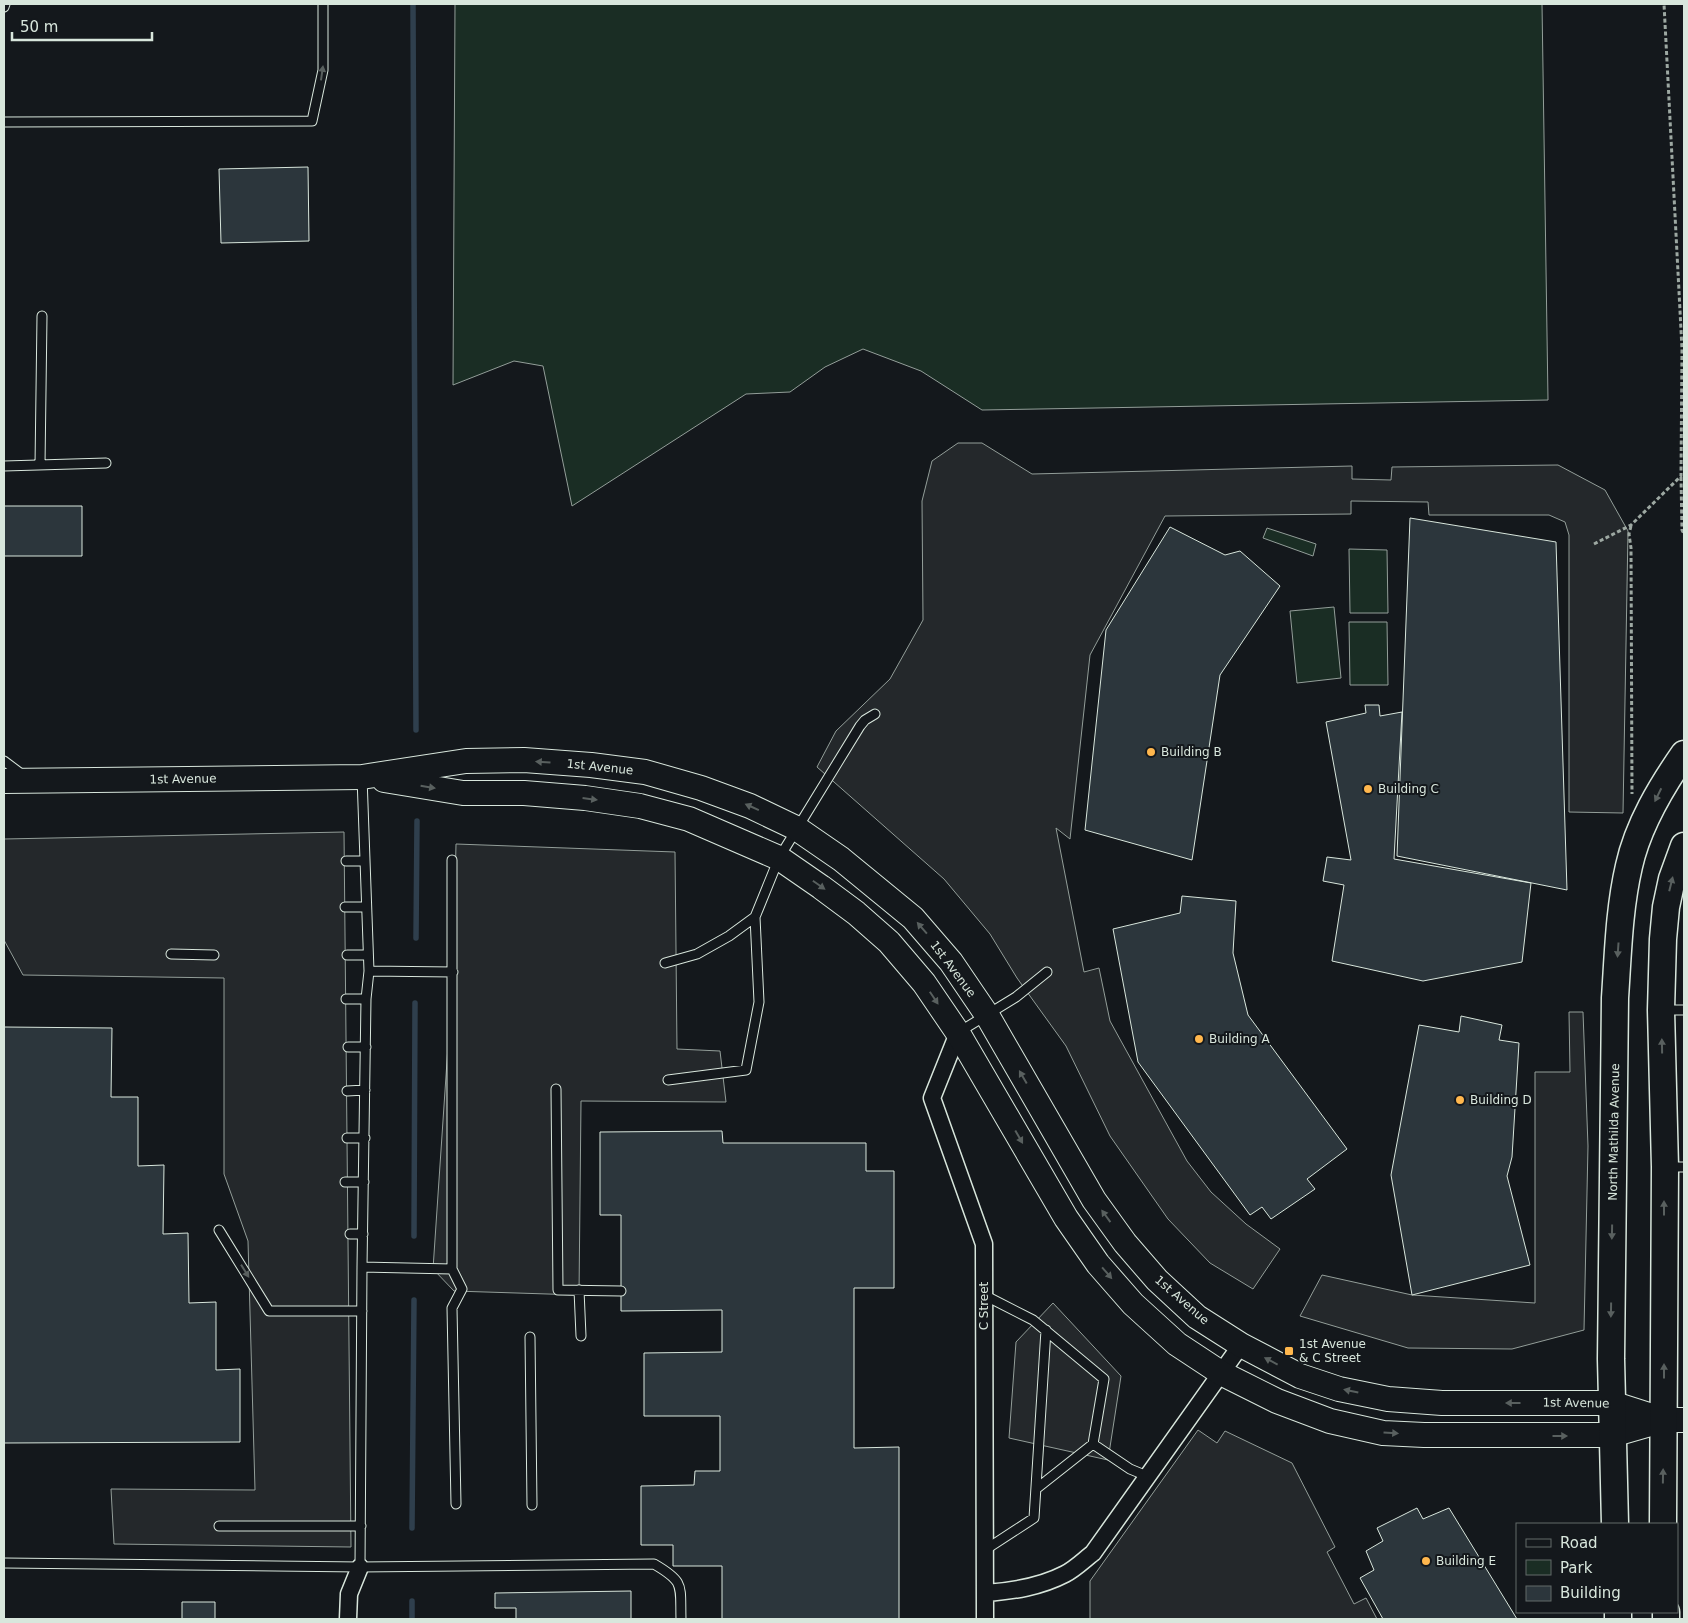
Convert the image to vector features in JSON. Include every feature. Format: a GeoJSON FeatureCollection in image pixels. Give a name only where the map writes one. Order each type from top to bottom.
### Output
{"type":"FeatureCollection","features":[{"type":"Feature","properties":{"kind":"main road","name":"North Mathilda Avenue"},"geometry":{"type":"LineString","coordinates":[[1615,1523],[1611,1403],[1615,998],[1622,906],[1629,864],[1643,826],[1662,787],[1684,754]]}},
{"type":"Feature","properties":{"kind":"main road"},"geometry":{"type":"LineString","coordinates":[[1663,1523],[1674,1420],[1674,1167],[1672,1010],[1663,939],[1666,907],[1672,879],[1684,846]]}},
{"type":"Feature","properties":{"kind":"street","name":"1st Avenue"},"geometry":{"type":"LineString","coordinates":[[4,781],[362,777],[466,761],[524,760],[591,765],[645,772],[701,788],[750,806],[796,828],[841,859],[913,918],[951,962],[987,1015],[1094,1200],[1125,1243],[1157,1280],[1197,1317],[1241,1345],[1300,1376],[1339,1388],[1388,1399],[1442,1403],[1611,1403],[1674,1420]]}},
{"type":"Feature","properties":{"kind":"street","name":"1st Avenue"},"geometry":{"type":"LineString","coordinates":[[362,777],[463,793],[524,793],[585,798],[640,806],[689,819],[779,858],[822,886],[889,942],[924,983],[958,1033],[1066,1218],[1098,1264],[1133,1304],[1177,1344],[1221,1373],[1277,1401],[1330,1421],[1383,1433],[1424,1435],[1612,1435],[1674,1420]]}},
{"type":"Feature","properties":{"kind":"street","name":"C Street"},"geometry":{"type":"LineString","coordinates":[[958,1033],[932,1098],[984,1244],[985,1619]]}},
{"type":"Feature","properties":{"kind":"street"},"geometry":{"type":"LineString","coordinates":[[986,1593],[1010,1592],[1039,1585],[1067,1574],[1094,1553],[1241,1345]]}},
{"type":"Feature","properties":{"kind":"street"},"geometry":{"type":"LineString","coordinates":[[348,1619],[349,1594],[360,1567]]}},
{"type":"Feature","properties":{"kind":"lane"},"geometry":{"type":"LineString","coordinates":[[4,8],[5,4]]}},
{"type":"Feature","properties":{"kind":"lane"},"geometry":{"type":"LineString","coordinates":[[4,122],[312,121],[323,70],[324,4]]}},
{"type":"Feature","properties":{"kind":"lane"},"geometry":{"type":"LineString","coordinates":[[40,465],[42,316]]}},
{"type":"Feature","properties":{"kind":"lane"},"geometry":{"type":"LineString","coordinates":[[4,466],[106,463]]}},
{"type":"Feature","properties":{"kind":"lane"},"geometry":{"type":"LineString","coordinates":[[668,1080],[746,1070],[759,1002],[755,917],[779,858],[796,828],[811,807],[860,726],[875,714]]}},
{"type":"Feature","properties":{"kind":"lane"},"geometry":{"type":"LineString","coordinates":[[4,761],[30,780]]}},
{"type":"Feature","properties":{"kind":"lane"},"geometry":{"type":"LineString","coordinates":[[360,1567],[366,999],[369,971],[362,777]]}},
{"type":"Feature","properties":{"kind":"lane"},"geometry":{"type":"LineString","coordinates":[[452,860],[452,1269],[462,1289],[452,1308],[456,1504]]}},
{"type":"Feature","properties":{"kind":"lane"},"geometry":{"type":"LineString","coordinates":[[346,862],[364,861]]}},
{"type":"Feature","properties":{"kind":"lane"},"geometry":{"type":"LineString","coordinates":[[345,907],[366,907]]}},
{"type":"Feature","properties":{"kind":"lane"},"geometry":{"type":"LineString","coordinates":[[666,963],[697,954],[729,936],[755,917]]}},
{"type":"Feature","properties":{"kind":"lane"},"geometry":{"type":"LineString","coordinates":[[171,954],[214,955]]}},
{"type":"Feature","properties":{"kind":"lane"},"geometry":{"type":"LineString","coordinates":[[347,955],[368,955]]}},
{"type":"Feature","properties":{"kind":"lane"},"geometry":{"type":"LineString","coordinates":[[369,971],[453,972]]}},
{"type":"Feature","properties":{"kind":"lane"},"geometry":{"type":"LineString","coordinates":[[958,1033],[1016,997],[1047,972]]}},
{"type":"Feature","properties":{"kind":"lane"},"geometry":{"type":"LineString","coordinates":[[346,999],[366,999]]}},
{"type":"Feature","properties":{"kind":"lane"},"geometry":{"type":"LineString","coordinates":[[348,1047],[366,1047]]}},
{"type":"Feature","properties":{"kind":"lane"},"geometry":{"type":"LineString","coordinates":[[556,1089],[558,1290],[621,1291]]}},
{"type":"Feature","properties":{"kind":"lane"},"geometry":{"type":"LineString","coordinates":[[347,1091],[365,1090]]}},
{"type":"Feature","properties":{"kind":"lane"},"geometry":{"type":"LineString","coordinates":[[347,1138],[365,1138]]}},
{"type":"Feature","properties":{"kind":"lane"},"geometry":{"type":"LineString","coordinates":[[345,1182],[364,1182]]}},
{"type":"Feature","properties":{"kind":"lane"},"geometry":{"type":"LineString","coordinates":[[219,1230],[269,1310],[362,1311]]}},
{"type":"Feature","properties":{"kind":"lane"},"geometry":{"type":"LineString","coordinates":[[350,1234],[363,1234]]}},
{"type":"Feature","properties":{"kind":"lane"},"geometry":{"type":"LineString","coordinates":[[362,1267],[452,1269]]}},
{"type":"Feature","properties":{"kind":"lane"},"geometry":{"type":"LineString","coordinates":[[579,1290],[581,1336]]}},
{"type":"Feature","properties":{"kind":"lane"},"geometry":{"type":"LineString","coordinates":[[984,1295],[1033,1320],[1104,1379],[1093,1444],[1036,1489]]}},
{"type":"Feature","properties":{"kind":"lane"},"geometry":{"type":"LineString","coordinates":[[985,1550],[1034,1518],[1046,1330]]}},
{"type":"Feature","properties":{"kind":"lane"},"geometry":{"type":"LineString","coordinates":[[530,1337],[532,1505]]}},
{"type":"Feature","properties":{"kind":"lane"},"geometry":{"type":"LineString","coordinates":[[1093,1444],[1130,1469],[1147,1476]]}},
{"type":"Feature","properties":{"kind":"lane"},"geometry":{"type":"LineString","coordinates":[[219,1526],[361,1526]]}},
{"type":"Feature","properties":{"kind":"lane"},"geometry":{"type":"LineString","coordinates":[[4,1562],[360,1567],[654,1564],[673,1575],[680,1586],[681,1619]]}},
{"type":"Feature","properties":{"kind":"path"},"geometry":{"type":"LineString","coordinates":[[1664,4],[1682,349],[1681,476],[1682,530],[1684,534]]}},
{"type":"Feature","properties":{"kind":"path"},"geometry":{"type":"LineString","coordinates":[[1594,544],[1631,525],[1681,476]]}},
{"type":"Feature","properties":{"kind":"path"},"geometry":{"type":"LineString","coordinates":[[1631,525],[1629,534],[1631,548],[1632,795]]}},
{"type":"Feature","properties":{"kind":"green space"},"geometry":{"type":"Polygon","coordinates":[[[455,4],[1542,4],[1548,400],[982,410],[921,371],[863,349],[825,367],[790,392],[746,394],[572,506],[543,366],[514,361],[453,385],[455,4]]]}},
{"type":"Feature","properties":{"kind":"green space"},"geometry":{"type":"Polygon","coordinates":[[[1267,528],[1316,544],[1313,556],[1263,538],[1267,528]]]}},
{"type":"Feature","properties":{"kind":"green space"},"geometry":{"type":"Polygon","coordinates":[[[1349,549],[1387,550],[1388,613],[1350,613],[1349,549]]]}},
{"type":"Feature","properties":{"kind":"green space"},"geometry":{"type":"Polygon","coordinates":[[[1334,607],[1341,678],[1297,683],[1290,611],[1334,607]]]}},
{"type":"Feature","properties":{"kind":"green space"},"geometry":{"type":"Polygon","coordinates":[[[1349,622],[1387,622],[1388,685],[1350,685],[1349,622]]]}},
{"type":"Feature","properties":{"kind":"shaded area"},"geometry":{"type":"Polygon","coordinates":[[[958,443],[982,443],[1032,474],[1352,466],[1352,479],[1391,480],[1392,467],[1558,465],[1605,490],[1628,531],[1623,813],[1569,812],[1569,535],[1565,522],[1549,515],[1429,515],[1428,502],[1351,501],[1351,514],[1165,516],[1090,655],[1070,839],[1056,828],[1084,972],[1099,968],[1110,1021],[1187,1161],[1211,1192],[1246,1224],[1280,1249],[1253,1289],[1210,1263],[1168,1219],[1110,1136],[1066,1046],[1017,978],[990,934],[944,879],[817,767],[836,731],[890,679],[923,620],[922,501],[932,461],[958,443]]]}},
{"type":"Feature","properties":{"kind":"shaded area"},"geometry":{"type":"Polygon","coordinates":[[[344,832],[351,1547],[114,1544],[111,1489],[255,1490],[248,1241],[224,1174],[224,978],[23,975],[4,940],[4,839],[344,832]]]}},
{"type":"Feature","properties":{"kind":"shaded area"},"geometry":{"type":"Polygon","coordinates":[[[456,844],[675,852],[677,1049],[720,1051],[726,1102],[581,1101],[579,1295],[454,1291],[433,1269],[453,972],[456,844]]]}},
{"type":"Feature","properties":{"kind":"shaded area"},"geometry":{"type":"Polygon","coordinates":[[[1569,1012],[1583,1012],[1588,1146],[1584,1330],[1512,1349],[1408,1348],[1300,1316],[1322,1275],[1412,1295],[1535,1303],[1535,1072],[1570,1072],[1569,1012]]]}},
{"type":"Feature","properties":{"kind":"shaded area"},"geometry":{"type":"Polygon","coordinates":[[[1053,1303],[1121,1376],[1108,1460],[1009,1438],[1016,1342],[1053,1303]]]}},
{"type":"Feature","properties":{"kind":"shaded area"},"geometry":{"type":"Polygon","coordinates":[[[1198,1430],[1217,1443],[1225,1431],[1292,1463],[1335,1547],[1327,1552],[1354,1604],[1366,1598],[1377,1619],[1090,1619],[1090,1581],[1198,1430]]]}},
{"type":"Feature","properties":{"kind":"building"},"geometry":{"type":"Polygon","coordinates":[[[308,167],[309,241],[221,243],[219,169],[308,167]]]}},
{"type":"Feature","properties":{"kind":"building"},"geometry":{"type":"Polygon","coordinates":[[[4,506],[82,506],[82,556],[4,556],[4,506]]]}},
{"type":"Feature","properties":{"kind":"building"},"geometry":{"type":"Polygon","coordinates":[[[1410,518],[1556,542],[1567,890],[1397,856],[1410,518]]]}},
{"type":"Feature","properties":{"kind":"building","name":"Building B"},"geometry":{"type":"Polygon","coordinates":[[[1170,527],[1225,555],[1240,551],[1280,586],[1220,675],[1192,860],[1085,830],[1106,630],[1170,527]]]}},
{"type":"Feature","properties":{"kind":"building","name":"Building C"},"geometry":{"type":"Polygon","coordinates":[[[1365,705],[1379,705],[1380,716],[1402,712],[1394,859],[1531,883],[1522,962],[1423,981],[1332,961],[1344,885],[1323,881],[1327,857],[1351,860],[1326,722],[1366,713],[1365,705]]]}},
{"type":"Feature","properties":{"kind":"building","name":"Building A"},"geometry":{"type":"Polygon","coordinates":[[[1182,896],[1236,901],[1233,953],[1248,1015],[1347,1149],[1307,1179],[1315,1189],[1271,1219],[1262,1207],[1250,1215],[1138,1062],[1113,929],[1180,913],[1182,896]]]}},
{"type":"Feature","properties":{"kind":"building","name":"Building D"},"geometry":{"type":"Polygon","coordinates":[[[1461,1016],[1502,1025],[1499,1040],[1519,1043],[1512,1157],[1507,1176],[1530,1265],[1412,1295],[1391,1175],[1419,1025],[1459,1032],[1461,1016]]]}},
{"type":"Feature","properties":{"kind":"building"},"geometry":{"type":"Polygon","coordinates":[[[4,1027],[112,1028],[111,1097],[138,1097],[138,1166],[164,1165],[163,1234],[188,1233],[189,1303],[216,1302],[216,1370],[240,1369],[240,1442],[4,1443],[4,1027]]]}},
{"type":"Feature","properties":{"kind":"building"},"geometry":{"type":"Polygon","coordinates":[[[722,1131],[723,1143],[866,1143],[866,1171],[894,1171],[894,1288],[854,1288],[854,1448],[899,1447],[899,1619],[722,1619],[722,1566],[673,1566],[673,1545],[641,1545],[641,1486],[694,1485],[695,1471],[720,1471],[720,1416],[644,1416],[644,1353],[722,1352],[722,1310],[621,1311],[621,1215],[600,1215],[600,1132],[722,1131]]]}},
{"type":"Feature","properties":{"kind":"building","name":"Building E"},"geometry":{"type":"Polygon","coordinates":[[[1417,1508],[1423,1519],[1449,1508],[1517,1619],[1383,1619],[1360,1578],[1374,1570],[1366,1551],[1383,1541],[1377,1528],[1417,1508]]]}},
{"type":"Feature","properties":{"kind":"building"},"geometry":{"type":"Polygon","coordinates":[[[631,1591],[631,1619],[516,1619],[516,1608],[495,1608],[495,1593],[631,1591]]]}},
{"type":"Feature","properties":{"kind":"building"},"geometry":{"type":"Polygon","coordinates":[[[182,1602],[215,1602],[215,1619],[182,1619],[182,1602]]]}},
{"type":"Feature","properties":{"kind":"waterway"},"geometry":{"type":"LineString","coordinates":[[413,4],[416,730]]}},
{"type":"Feature","properties":{"kind":"waterway"},"geometry":{"type":"LineString","coordinates":[[416,938],[417,821]]}},
{"type":"Feature","properties":{"kind":"waterway"},"geometry":{"type":"LineString","coordinates":[[414,1236],[415,1003]]}},
{"type":"Feature","properties":{"kind":"waterway"},"geometry":{"type":"LineString","coordinates":[[412,1528],[414,1300]]}},
{"type":"Feature","properties":{"kind":"waterway"},"geometry":{"type":"LineString","coordinates":[[412,1601],[412,1619]]}},
{"type":"Feature","properties":{"kind":"place","name":"Building B"},"geometry":{"type":"Point","coordinates":[1151,752]}},
{"type":"Feature","properties":{"kind":"place","name":"Building C"},"geometry":{"type":"Point","coordinates":[1368,789]}},
{"type":"Feature","properties":{"kind":"place","name":"Building A"},"geometry":{"type":"Point","coordinates":[1199,1039]}},
{"type":"Feature","properties":{"kind":"place","name":"Building D"},"geometry":{"type":"Point","coordinates":[1460,1100]}},
{"type":"Feature","properties":{"kind":"place","name":"1st Avenue & C Street"},"geometry":{"type":"Point","coordinates":[1289,1351]}},
{"type":"Feature","properties":{"kind":"place","name":"Building E"},"geometry":{"type":"Point","coordinates":[1426,1561]}}]}
